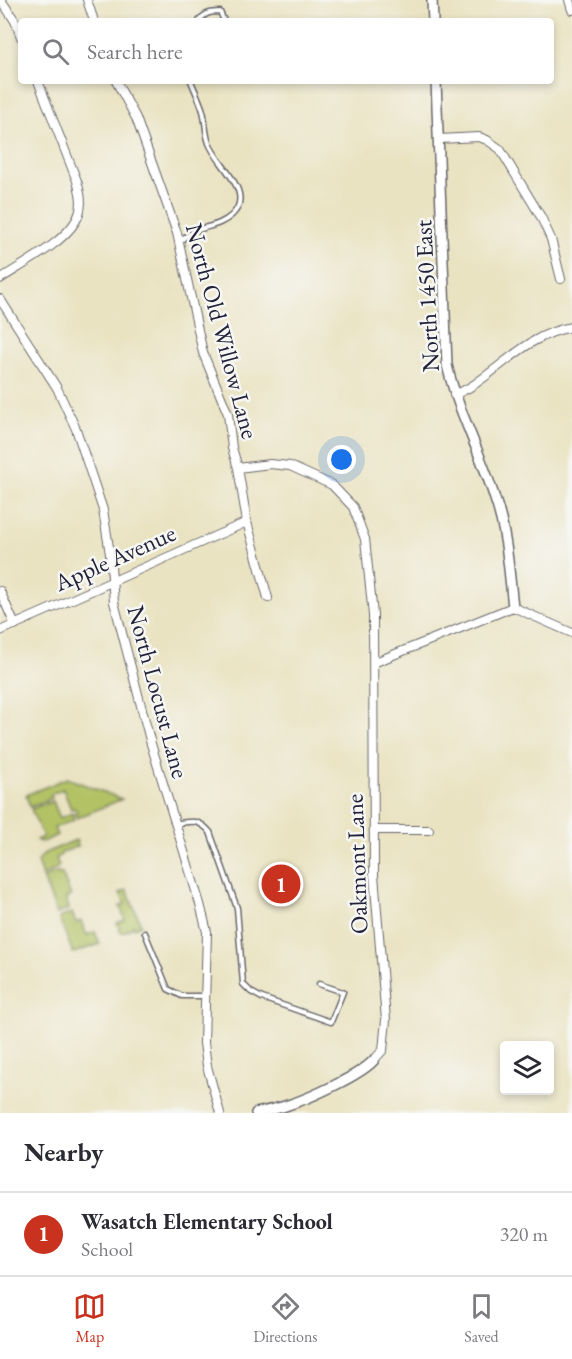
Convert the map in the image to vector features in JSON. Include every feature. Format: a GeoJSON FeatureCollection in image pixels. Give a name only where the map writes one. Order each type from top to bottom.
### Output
{"type":"FeatureCollection","features":[{"type":"Feature","properties":{"kind":"street"},"geometry":{"type":"LineString","coordinates":[[1,0],[18,29]]}},
{"type":"Feature","properties":{"kind":"street"},"geometry":{"type":"LineString","coordinates":[[87,0],[93,18]]}},
{"type":"Feature","properties":{"kind":"street"},"geometry":{"type":"LineString","coordinates":[[432,0],[433,18]]}},
{"type":"Feature","properties":{"kind":"street"},"geometry":{"type":"LineString","coordinates":[[569,0],[572,10]]}},
{"type":"Feature","properties":{"kind":"street"},"geometry":{"type":"LineString","coordinates":[[0,279],[63,236],[80,213],[81,197],[77,181],[39,84]]}},
{"type":"Feature","properties":{"kind":"street","name":"North Old Willow Lane"},"geometry":{"type":"LineString","coordinates":[[118,84],[136,118],[165,195],[203,353],[228,414],[232,448],[238,468],[247,522],[268,597]]}},
{"type":"Feature","properties":{"kind":"street","name":"North 1450 East"},"geometry":{"type":"LineString","coordinates":[[436,84],[447,365],[454,395],[497,502],[507,551],[513,607]]}},
{"type":"Feature","properties":{"kind":"street"},"geometry":{"type":"LineString","coordinates":[[439,139],[479,137],[500,149],[541,217],[551,239],[561,279]]}},
{"type":"Feature","properties":{"kind":"street","name":"North Locust Lane"},"geometry":{"type":"LineString","coordinates":[[0,299],[57,387],[76,429],[103,510],[114,602],[151,744],[207,932],[204,1043],[207,1066],[220,1113]]}},
{"type":"Feature","properties":{"kind":"street"},"geometry":{"type":"LineString","coordinates":[[454,395],[479,382],[532,341],[558,329],[572,327]]}},
{"type":"Feature","properties":{"kind":"street","name":"Oakmont Lane"},"geometry":{"type":"LineString","coordinates":[[238,468],[270,464],[290,466],[332,484],[353,507],[365,539],[370,574],[373,663],[376,912],[386,1020],[383,1050],[374,1060]]}},
{"type":"Feature","properties":{"kind":"street","name":"Apple Avenue"},"geometry":{"type":"LineString","coordinates":[[0,631],[247,522]]}},
{"type":"Feature","properties":{"kind":"street"},"geometry":{"type":"LineString","coordinates":[[0,591],[15,625]]}},
{"type":"Feature","properties":{"kind":"street"},"geometry":{"type":"LineString","coordinates":[[373,663],[513,607],[572,633]]}},
{"type":"Feature","properties":{"kind":"street"},"geometry":{"type":"LineString","coordinates":[[375,830],[429,830]]}},
{"type":"Feature","properties":{"kind":"street"},"geometry":{"type":"LineString","coordinates":[[256,1113],[288,1105],[346,1079],[370,1065],[374,1060]]}},
{"type":"Feature","properties":{"kind":"lane"},"geometry":{"type":"LineString","coordinates":[[202,18],[207,13],[214,12],[220,12],[223,18]]}},
{"type":"Feature","properties":{"kind":"lane"},"geometry":{"type":"LineString","coordinates":[[178,242],[193,231],[218,224],[230,217],[239,204],[240,198],[230,174],[210,145],[203,111],[193,84]]}},
{"type":"Feature","properties":{"kind":"lane"},"geometry":{"type":"LineString","coordinates":[[174,824],[196,821],[210,832],[237,908],[243,984],[262,998],[331,1022],[343,992],[319,984]]}},
{"type":"Feature","properties":{"kind":"lane"},"geometry":{"type":"LineString","coordinates":[[145,933],[168,989],[182,996],[205,996]]}},
{"type":"Feature","properties":{"kind":"green space"},"geometry":{"type":"Polygon","coordinates":[[[67,778],[122,799],[77,818],[74,813],[77,812],[75,808],[71,809],[63,789],[51,794],[52,798],[30,807],[26,795],[67,778]]]}},
{"type":"Feature","properties":{"kind":"green space"},"geometry":{"type":"Polygon","coordinates":[[[53,801],[60,818],[72,813],[74,820],[54,828],[57,835],[41,842],[38,841],[36,840],[43,837],[31,809],[53,801]]]}},
{"type":"Feature","properties":{"kind":"green space"},"geometry":{"type":"Polygon","coordinates":[[[76,840],[78,846],[61,853],[56,858],[59,866],[42,876],[37,862],[45,853],[76,840]]]}},
{"type":"Feature","properties":{"kind":"green space"},"geometry":{"type":"Polygon","coordinates":[[[56,873],[62,874],[71,896],[66,898],[69,909],[57,914],[43,878],[56,873]]]}},
{"type":"Feature","properties":{"kind":"green space"},"geometry":{"type":"Polygon","coordinates":[[[127,890],[141,925],[135,928],[133,925],[132,928],[121,933],[117,923],[125,920],[120,906],[125,904],[120,893],[127,890]]]}},
{"type":"Feature","properties":{"kind":"green space"},"geometry":{"type":"Polygon","coordinates":[[[72,913],[76,923],[81,921],[87,935],[95,932],[100,944],[73,953],[59,918],[72,913]]]}},
{"type":"Feature","properties":{"kind":"place","name":"Wasatch Elementary School"},"geometry":{"type":"Point","coordinates":[281,884]}}]}
